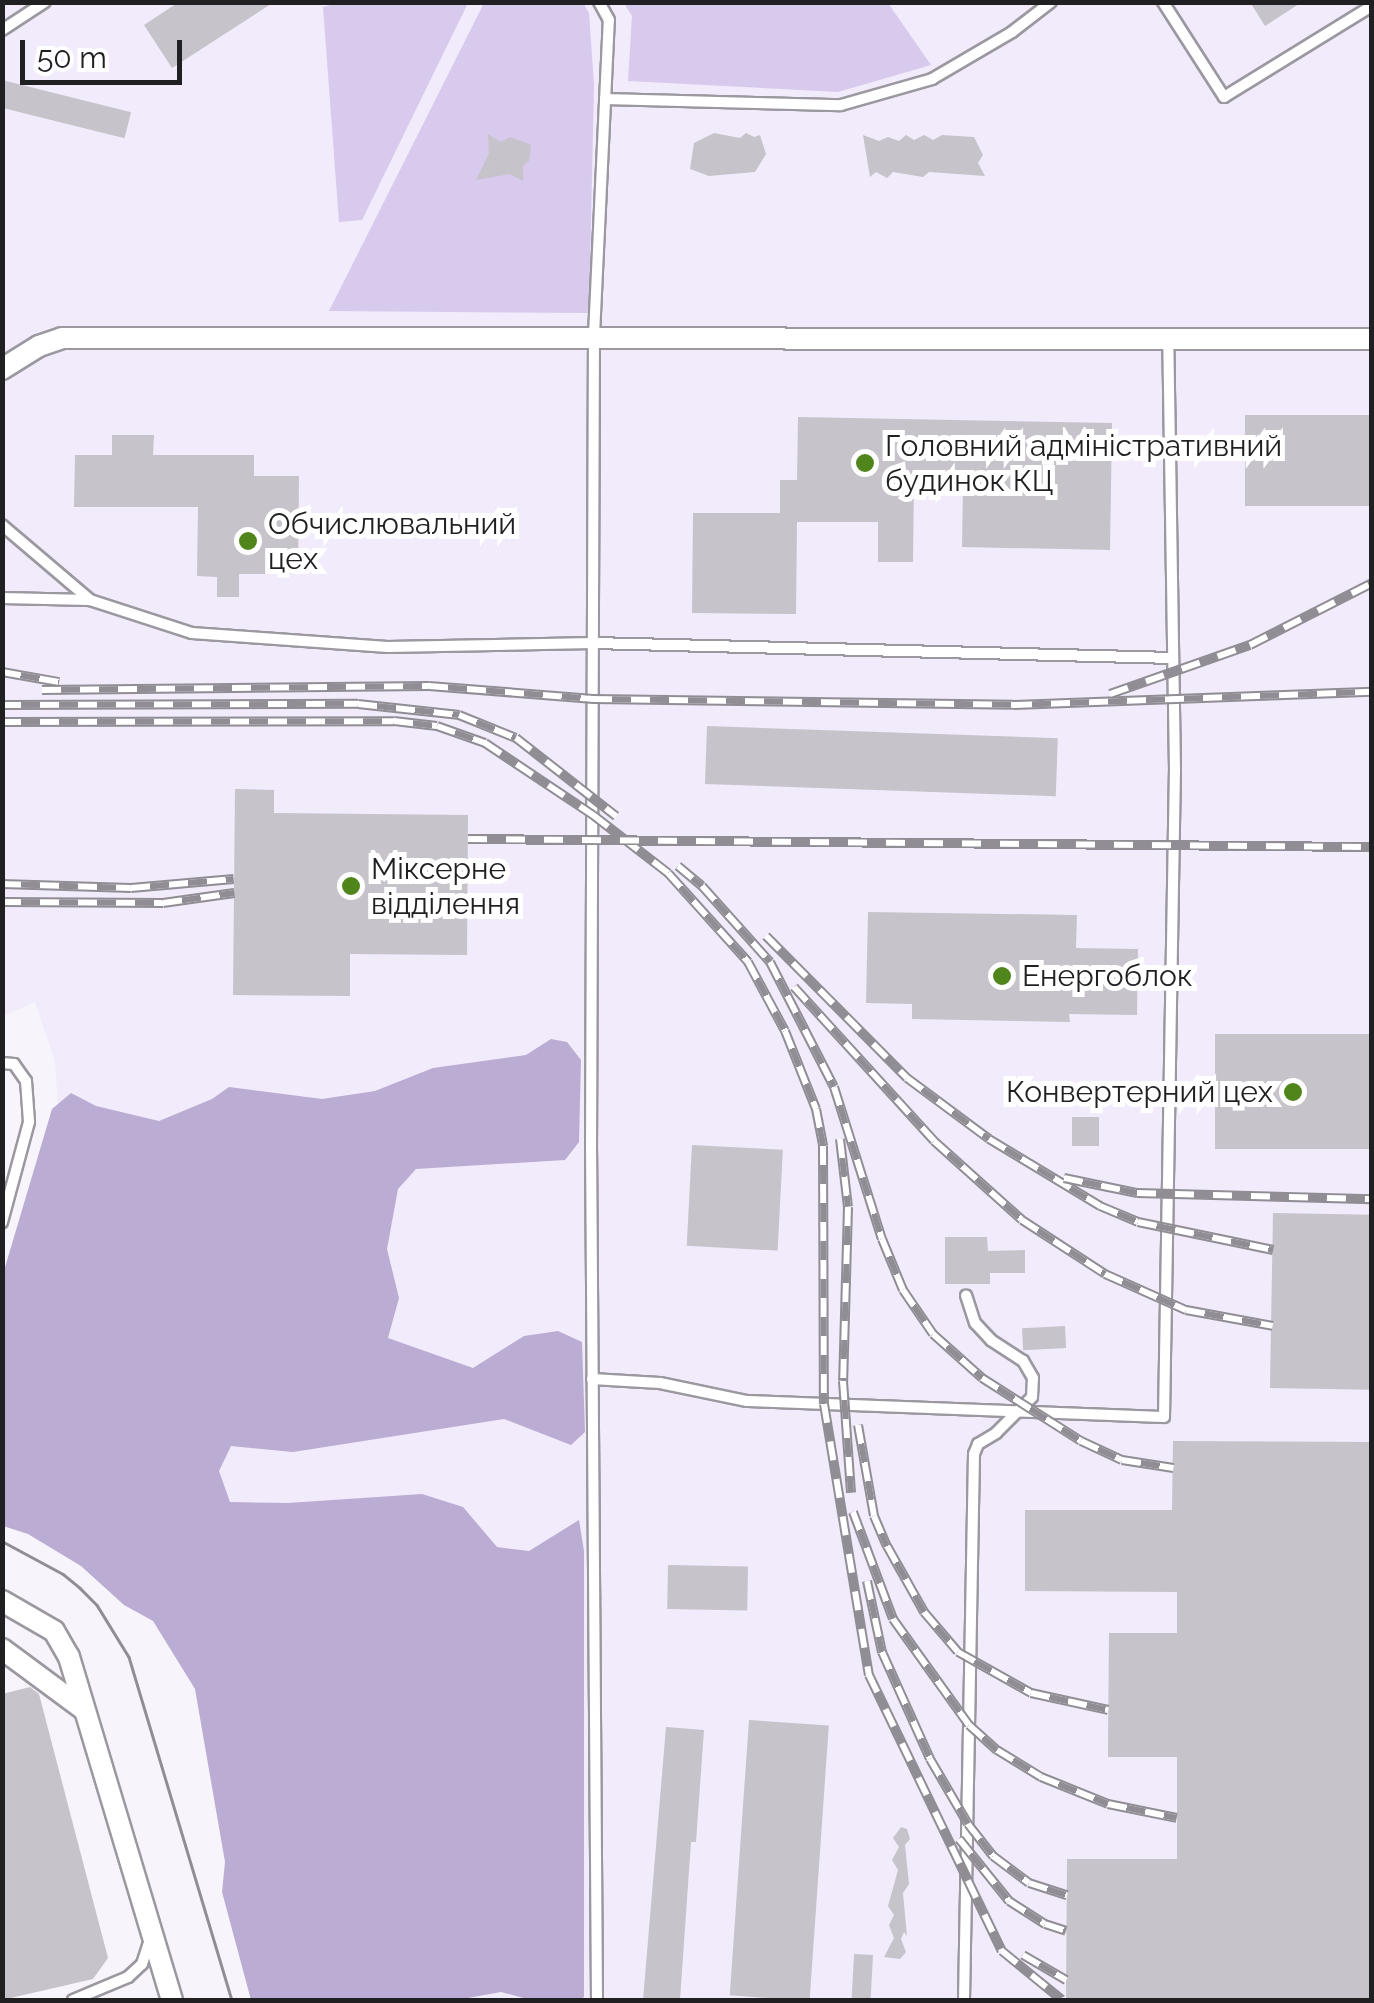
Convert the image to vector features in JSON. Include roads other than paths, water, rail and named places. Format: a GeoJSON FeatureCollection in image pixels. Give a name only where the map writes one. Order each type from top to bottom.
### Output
{"type":"FeatureCollection","features":[{"type":"Feature","properties":{"kind":"street"},"geometry":{"type":"LineString","coordinates":[[2,369],[39,346],[62,338],[1372,339]]}},
{"type":"Feature","properties":{"kind":"street"},"geometry":{"type":"LineString","coordinates":[[2,1601],[54,1631],[69,1657],[172,2000]]}},
{"type":"Feature","properties":{"kind":"street"},"geometry":{"type":"LineString","coordinates":[[2,1648],[83,1709]]}},
{"type":"Feature","properties":{"kind":"lane"},"geometry":{"type":"LineString","coordinates":[[2,30],[45,2]]}},
{"type":"Feature","properties":{"kind":"lane"},"geometry":{"type":"LineString","coordinates":[[597,2000],[592,1379],[594,336],[609,20],[600,2]]}},
{"type":"Feature","properties":{"kind":"lane"},"geometry":{"type":"LineString","coordinates":[[606,99],[841,105],[932,79],[1012,32],[1051,2]]}},
{"type":"Feature","properties":{"kind":"lane"},"geometry":{"type":"LineString","coordinates":[[1162,2],[1224,98],[1372,6]]}},
{"type":"Feature","properties":{"kind":"lane"},"geometry":{"type":"LineString","coordinates":[[592,1379],[660,1384],[747,1401],[1164,1417],[1173,658],[1168,339]]}},
{"type":"Feature","properties":{"kind":"lane"},"geometry":{"type":"LineString","coordinates":[[2,525],[90,600]]}},
{"type":"Feature","properties":{"kind":"lane"},"geometry":{"type":"LineString","coordinates":[[2,598],[90,600],[192,634],[388,647],[593,643],[1173,658]]}},
{"type":"Feature","properties":{"kind":"lane"},"geometry":{"type":"LineString","coordinates":[[2,1063],[14,1064],[26,1081],[29,1122],[2,1222]]}},
{"type":"Feature","properties":{"kind":"lane"},"geometry":{"type":"LineString","coordinates":[[964,2000],[974,1454],[978,1444],[1032,1397],[1034,1378],[1023,1360],[991,1340],[974,1322],[966,1296]]}},
{"type":"Feature","properties":{"kind":"lane"},"geometry":{"type":"LineString","coordinates":[[73,2000],[128,1976],[142,1964],[152,1934]]}},
{"type":"Feature","properties":{"kind":"tram line"},"geometry":{"type":"LineString","coordinates":[[2,1541],[63,1574],[80,1588],[97,1605],[129,1657],[232,2000]]}},
{"type":"Feature","properties":{"kind":"railway"},"geometry":{"type":"LineString","coordinates":[[1110,694],[1250,645],[1372,583]]}},
{"type":"Feature","properties":{"kind":"railway"},"geometry":{"type":"LineString","coordinates":[[2,672],[59,682]]}},
{"type":"Feature","properties":{"kind":"railway"},"geometry":{"type":"LineString","coordinates":[[42,690],[429,686],[593,699],[1013,705],[1372,692]]}},
{"type":"Feature","properties":{"kind":"railway"},"geometry":{"type":"LineString","coordinates":[[2,705],[358,704],[459,715],[516,738],[616,816]]}},
{"type":"Feature","properties":{"kind":"railway"},"geometry":{"type":"LineString","coordinates":[[2,722],[394,721],[437,726],[485,743],[593,815],[668,873],[748,962],[785,1031],[816,1109],[823,1146],[824,1404],[869,1675],[1002,1951],[1062,2000]]}},
{"type":"Feature","properties":{"kind":"railway"},"geometry":{"type":"LineString","coordinates":[[468,839],[1372,847]]}},
{"type":"Feature","properties":{"kind":"railway"},"geometry":{"type":"LineString","coordinates":[[678,866],[702,886],[770,962],[834,1087],[882,1239],[903,1290],[933,1334],[982,1378],[1081,1441],[1122,1460],[1173,1468]]}},
{"type":"Feature","properties":{"kind":"railway"},"geometry":{"type":"LineString","coordinates":[[2,884],[131,888],[234,879]]}},
{"type":"Feature","properties":{"kind":"railway"},"geometry":{"type":"LineString","coordinates":[[2,902],[163,903],[234,893]]}},
{"type":"Feature","properties":{"kind":"railway"},"geometry":{"type":"LineString","coordinates":[[766,936],[907,1078],[989,1139],[1100,1206],[1138,1222],[1273,1250]]}},
{"type":"Feature","properties":{"kind":"railway"},"geometry":{"type":"LineString","coordinates":[[794,987],[934,1141],[1022,1220],[1105,1274],[1186,1310],[1273,1326]]}},
{"type":"Feature","properties":{"kind":"railway"},"geometry":{"type":"LineString","coordinates":[[840,1139],[848,1207],[843,1381],[851,1493]]}},
{"type":"Feature","properties":{"kind":"railway"},"geometry":{"type":"LineString","coordinates":[[1064,1178],[1137,1193],[1372,1199]]}},
{"type":"Feature","properties":{"kind":"railway"},"geometry":{"type":"LineString","coordinates":[[858,1425],[874,1516],[887,1546],[924,1612],[958,1652],[1031,1693],[1108,1710]]}},
{"type":"Feature","properties":{"kind":"railway"},"geometry":{"type":"LineString","coordinates":[[853,1512],[893,1619],[969,1725],[997,1750],[1041,1777],[1108,1804],[1177,1818]]}},
{"type":"Feature","properties":{"kind":"railway"},"geometry":{"type":"LineString","coordinates":[[867,1581],[882,1652],[930,1759],[968,1824],[993,1856],[1029,1883],[1067,1895]]}},
{"type":"Feature","properties":{"kind":"railway"},"geometry":{"type":"LineString","coordinates":[[959,1839],[1009,1901],[1045,1924],[1066,1931]]}},
{"type":"Feature","properties":{"kind":"railway"},"geometry":{"type":"LineString","coordinates":[[1023,1955],[1066,1980]]}},
{"type":"Feature","properties":{"kind":"place","name":"Головний адміністративний будинок КЦ"},"geometry":{"type":"Point","coordinates":[865,463]}},
{"type":"Feature","properties":{"kind":"place","name":"Обчислювальний цех"},"geometry":{"type":"Point","coordinates":[248,541]}},
{"type":"Feature","properties":{"kind":"place","name":"Міксерне відділення"},"geometry":{"type":"Point","coordinates":[351,886]}},
{"type":"Feature","properties":{"kind":"place","name":"Енергоблок"},"geometry":{"type":"Point","coordinates":[1002,976]}},
{"type":"Feature","properties":{"kind":"place","name":"Конвертерний цех"},"geometry":{"type":"Point","coordinates":[1293,1092]}}]}
